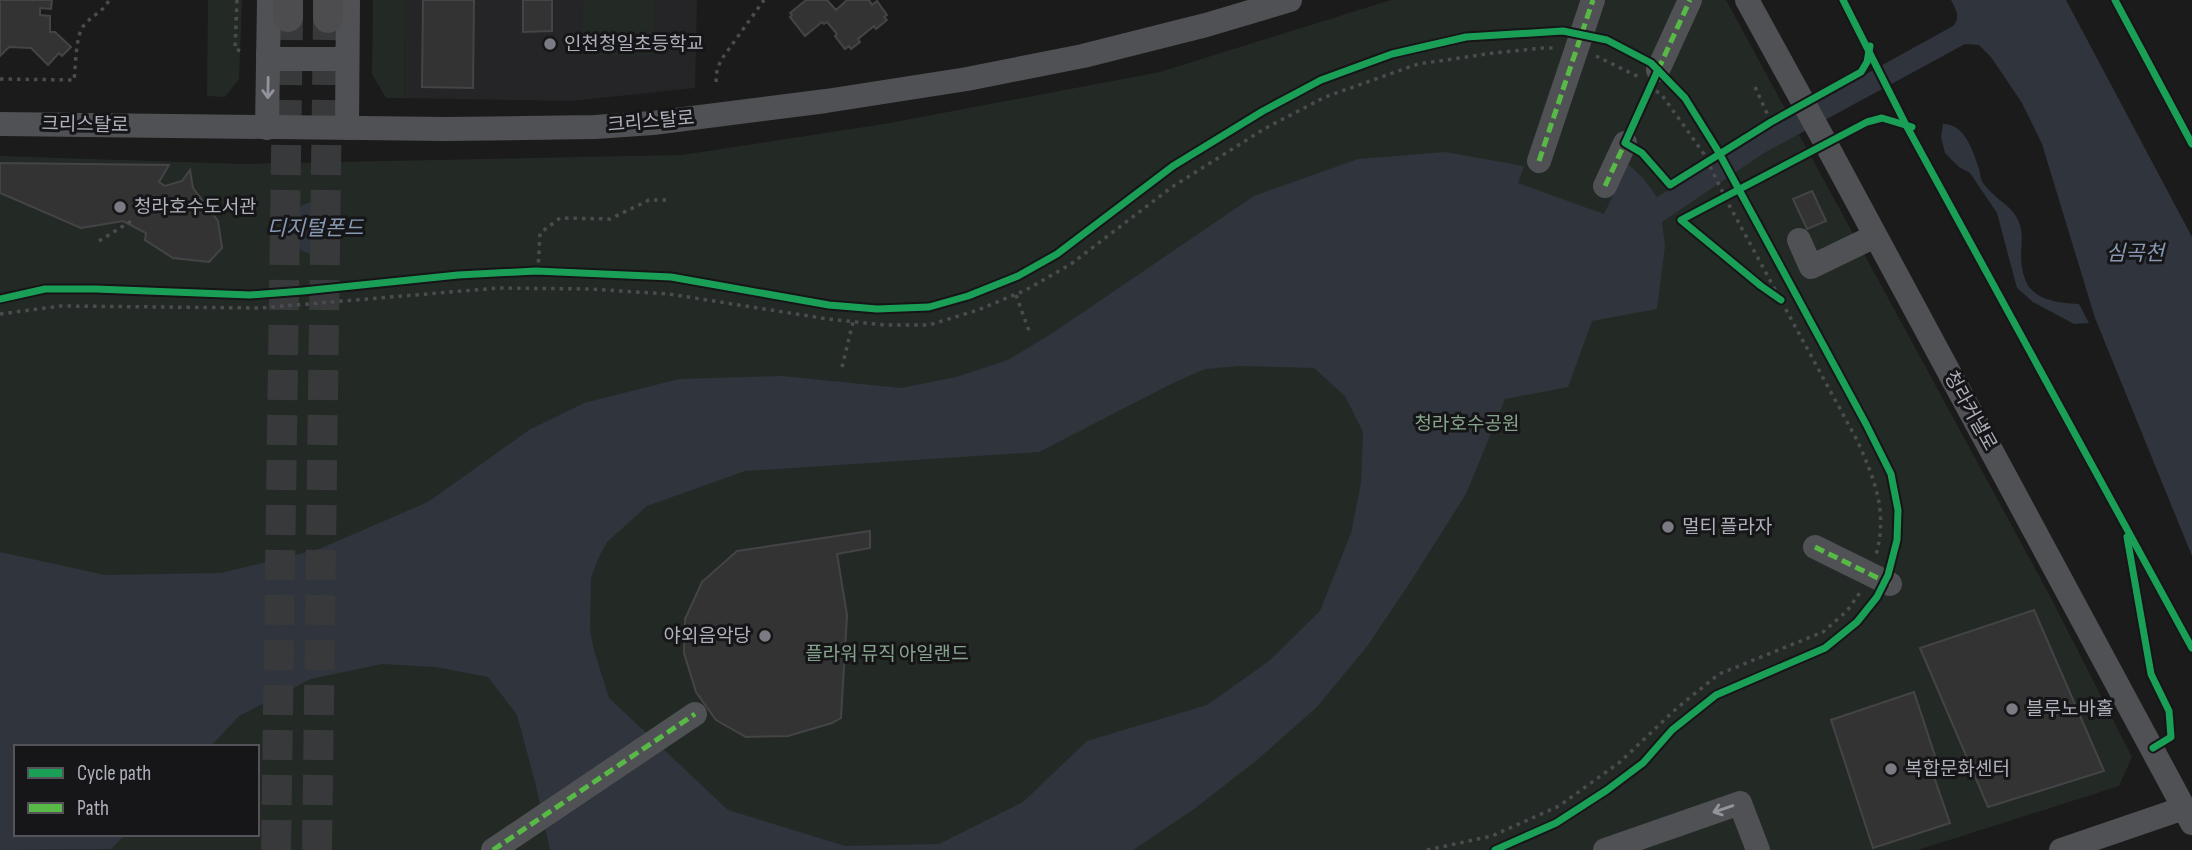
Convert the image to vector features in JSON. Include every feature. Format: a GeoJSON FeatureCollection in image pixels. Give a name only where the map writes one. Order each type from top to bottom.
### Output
{"type":"FeatureCollection","features":[{"type":"Feature","properties":{"kind":"street","name":"크리스탈로"},"geometry":{"type":"LineString","coordinates":[[0,124],[445,129],[595,127],[653,123],[814,103],[967,79],[1083,56],[1206,25],[1290,0]]}},
{"type":"Feature","properties":{"kind":"street"},"geometry":{"type":"LineString","coordinates":[[1539,161],[1593,0]]}},
{"type":"Feature","properties":{"kind":"street"},"geometry":{"type":"LineString","coordinates":[[1654,78],[1690,0]]}},
{"type":"Feature","properties":{"kind":"street","name":"청라커낼로"},"geometry":{"type":"LineString","coordinates":[[1747,0],[2190,809]]}},
{"type":"Feature","properties":{"kind":"street"},"geometry":{"type":"LineString","coordinates":[[267,128],[268,54],[281,6]]}},
{"type":"Feature","properties":{"kind":"street"},"geometry":{"type":"LineString","coordinates":[[335,6],[347,54],[347,128]]}},
{"type":"Feature","properties":{"kind":"street"},"geometry":{"type":"LineString","coordinates":[[268,54],[276,59],[338,59],[347,54]]}},
{"type":"Feature","properties":{"kind":"street"},"geometry":{"type":"LineString","coordinates":[[1605,186],[1625,144]]}},
{"type":"Feature","properties":{"kind":"street"},"geometry":{"type":"LineString","coordinates":[[1799,240],[1811,267],[1875,236]]}},
{"type":"Feature","properties":{"kind":"street"},"geometry":{"type":"LineString","coordinates":[[1815,547],[1881,579]]}},
{"type":"Feature","properties":{"kind":"street"},"geometry":{"type":"LineString","coordinates":[[495,849],[695,714]]}},
{"type":"Feature","properties":{"kind":"street"},"geometry":{"type":"LineString","coordinates":[[1605,850],[1740,803],[1755,849]]}},
{"type":"Feature","properties":{"kind":"street"},"geometry":{"type":"LineString","coordinates":[[2061,850],[2190,809]]}},
{"type":"Feature","properties":{"kind":"path"},"geometry":{"type":"LineString","coordinates":[[0,79],[74,80],[79,34],[83,26],[106,6],[109,0]]}},
{"type":"Feature","properties":{"kind":"path"},"geometry":{"type":"LineString","coordinates":[[237,0],[235,49],[241,51]]}},
{"type":"Feature","properties":{"kind":"path"},"geometry":{"type":"LineString","coordinates":[[716,82],[716,70],[721,60],[764,0]]}},
{"type":"Feature","properties":{"kind":"path"},"geometry":{"type":"LineString","coordinates":[[0,314],[61,306],[260,308],[498,288],[589,289],[669,294],[853,322],[929,325],[1016,295],[1071,264],[1172,187],[1264,129],[1325,97],[1418,64],[1543,47],[1575,50],[1603,58],[1637,76],[1654,78]]}},
{"type":"Feature","properties":{"kind":"path"},"geometry":{"type":"LineString","coordinates":[[1645,98],[1654,78]]}},
{"type":"Feature","properties":{"kind":"path"},"geometry":{"type":"LineString","coordinates":[[1427,850],[1492,836],[1559,806],[1620,762],[1718,674],[1823,632],[1881,579],[1881,514],[1876,482],[1858,442],[1729,199],[1703,154],[1662,95],[1654,78]]}},
{"type":"Feature","properties":{"kind":"path"},"geometry":{"type":"LineString","coordinates":[[1755,87],[1772,122]]}},
{"type":"Feature","properties":{"kind":"path"},"geometry":{"type":"LineString","coordinates":[[1760,129],[1783,116]]}},
{"type":"Feature","properties":{"kind":"path"},"geometry":{"type":"LineString","coordinates":[[1704,164],[1715,157]]}},
{"type":"Feature","properties":{"kind":"path"},"geometry":{"type":"LineString","coordinates":[[1717,201],[1729,199]]}},
{"type":"Feature","properties":{"kind":"path"},"geometry":{"type":"LineString","coordinates":[[538,271],[540,233],[560,218],[610,219],[649,201],[669,200]]}},
{"type":"Feature","properties":{"kind":"path"},"geometry":{"type":"LineString","coordinates":[[99,241],[132,220]]}},
{"type":"Feature","properties":{"kind":"path"},"geometry":{"type":"LineString","coordinates":[[524,272],[552,271]]}},
{"type":"Feature","properties":{"kind":"path"},"geometry":{"type":"LineString","coordinates":[[1761,286],[1781,300]]}},
{"type":"Feature","properties":{"kind":"path"},"geometry":{"type":"LineString","coordinates":[[1016,295],[1029,331]]}},
{"type":"Feature","properties":{"kind":"path"},"geometry":{"type":"LineString","coordinates":[[842,368],[853,322]]}},
{"type":"Feature","properties":{"kind":"shaded area","name":"인천청일초등학교"},"geometry":{"type":"Polygon","coordinates":[[[405,0],[697,0],[695,88],[571,101],[404,98],[405,0]]]}},
{"type":"Feature","properties":{"kind":"green space"},"geometry":{"type":"Polygon","coordinates":[[[208,0],[242,0],[239,79],[225,97],[207,96],[208,0]]]}},
{"type":"Feature","properties":{"kind":"green space"},"geometry":{"type":"Polygon","coordinates":[[[373,0],[405,0],[404,98],[386,98],[372,74],[373,0]]]}},
{"type":"Feature","properties":{"kind":"green space"},"geometry":{"type":"Polygon","coordinates":[[[583,0],[654,0],[653,56],[582,55],[583,0]]]}},
{"type":"Feature","properties":{"kind":"green space","name":"청라호수공원"},"geometry":{"type":"Polygon","coordinates":[[[1391,0],[1726,0],[2050,596],[2132,757],[2119,786],[1918,850],[0,850],[0,156],[242,164],[682,155],[890,123],[1160,72],[1391,0]]]}},
{"type":"Feature","properties":{"kind":"water","name":"심곡천"},"geometry":{"type":"Polygon","coordinates":[[[1951,0],[2066,0],[2192,237],[2192,556],[2095,318],[2042,144],[2022,103],[1991,57],[1979,45],[1965,44],[1764,153],[1662,222],[1665,246],[1657,309],[1592,321],[1568,387],[1505,399],[1466,494],[1368,645],[1317,707],[1257,760],[1194,809],[1133,850],[550,850],[517,715],[488,677],[436,667],[382,664],[311,679],[239,716],[212,745],[14,745],[14,836],[124,836],[111,849],[0,850],[0,552],[105,575],[221,573],[319,549],[428,502],[529,430],[584,403],[679,379],[782,376],[901,388],[956,377],[1008,360],[1054,332],[1254,196],[1358,159],[1445,152],[1524,166],[1518,183],[1604,214],[1628,164],[1657,197],[1755,138],[1754,136],[1953,26],[1956,10],[1951,0]],[[1240,366],[1205,369],[1039,452],[745,471],[647,506],[607,542],[591,578],[590,631],[609,698],[728,810],[845,846],[939,844],[1023,802],[1087,741],[1207,705],[1269,661],[1320,611],[1351,533],[1361,483],[1363,432],[1345,396],[1314,368],[1240,366]]]}},
{"type":"Feature","properties":{"kind":"water"},"geometry":{"type":"Polygon","coordinates":[[[1943,124],[1956,128],[1966,138],[1982,181],[2018,220],[2022,240],[2022,266],[2029,287],[2044,298],[2079,304],[2089,323],[2074,324],[2033,302],[2017,288],[1997,213],[1970,173],[1959,167],[1945,153],[1941,137],[1943,124]]]}},
{"type":"Feature","properties":{"kind":"water","name":"디지털폰드"},"geometry":{"type":"Polygon","coordinates":[[[315,202],[325,204],[333,210],[339,218],[339,238],[333,246],[325,252],[315,254],[305,252],[297,246],[291,238],[289,228],[291,218],[297,210],[305,204],[315,202]]]}},
{"type":"Feature","properties":{"kind":"building"},"geometry":{"type":"Polygon","coordinates":[[[0,0],[52,0],[51,9],[40,8],[40,15],[50,16],[50,32],[55,32],[71,47],[62,56],[59,53],[48,65],[31,48],[9,47],[0,56],[0,0]]]}},
{"type":"Feature","properties":{"kind":"building"},"geometry":{"type":"Polygon","coordinates":[[[423,0],[474,0],[473,88],[422,87],[423,0]]]}},
{"type":"Feature","properties":{"kind":"building"},"geometry":{"type":"Polygon","coordinates":[[[523,0],[552,0],[552,31],[523,32],[523,0]]]}},
{"type":"Feature","properties":{"kind":"building"},"geometry":{"type":"Polygon","coordinates":[[[806,0],[827,0],[836,10],[847,0],[869,0],[872,5],[877,1],[887,15],[884,17],[887,20],[876,29],[874,26],[858,39],[860,42],[851,49],[849,46],[845,49],[827,22],[822,22],[805,36],[790,17],[790,13],[806,0]]]}},
{"type":"Feature","properties":{"kind":"building","name":"청라호수도서관"},"geometry":{"type":"Polygon","coordinates":[[[0,163],[169,165],[159,182],[165,186],[182,181],[190,170],[193,188],[218,221],[222,248],[209,262],[173,258],[145,240],[146,233],[123,221],[81,228],[0,193],[0,163]]]}},
{"type":"Feature","properties":{"kind":"building"},"geometry":{"type":"Polygon","coordinates":[[[1812,191],[1826,221],[1807,229],[1793,199],[1812,191]]]}},
{"type":"Feature","properties":{"kind":"building","name":"야외음악당"},"geometry":{"type":"Polygon","coordinates":[[[870,531],[870,548],[837,554],[847,615],[841,718],[788,736],[746,737],[716,720],[696,692],[684,653],[685,619],[702,582],[737,551],[870,531]]]}},
{"type":"Feature","properties":{"kind":"building","name":"블루노바홀"},"geometry":{"type":"Polygon","coordinates":[[[2034,610],[2104,771],[1988,807],[1920,648],[2034,610]]]}},
{"type":"Feature","properties":{"kind":"building","name":"복합문화센터"},"geometry":{"type":"Polygon","coordinates":[[[1914,692],[1939,768],[1932,771],[1950,823],[1873,848],[1831,720],[1914,692]]]}},
{"type":"Feature","properties":{"kind":"tunnel"},"geometry":{"type":"LineString","coordinates":[[276,850],[288,17]]}},
{"type":"Feature","properties":{"kind":"tunnel"},"geometry":{"type":"LineString","coordinates":[[317,850],[328,18]]}},
{"type":"Feature","properties":{"kind":"marked path"},"geometry":{"type":"LineString","coordinates":[[1539,161],[1593,0]]}},
{"type":"Feature","properties":{"kind":"marked path"},"geometry":{"type":"LineString","coordinates":[[1658,70],[1690,0]]}},
{"type":"Feature","properties":{"kind":"marked path"},"geometry":{"type":"LineString","coordinates":[[1605,186],[1625,143]]}},
{"type":"Feature","properties":{"kind":"marked path"},"geometry":{"type":"LineString","coordinates":[[1815,547],[1890,584]]}},
{"type":"Feature","properties":{"kind":"marked path"},"geometry":{"type":"LineString","coordinates":[[493,850],[695,714]]}},
{"type":"Feature","properties":{"kind":"cycle path"},"geometry":{"type":"LineString","coordinates":[[1843,0],[1906,125],[2192,648]]}},
{"type":"Feature","properties":{"kind":"cycle path"},"geometry":{"type":"LineString","coordinates":[[2115,0],[2192,144]]}},
{"type":"Feature","properties":{"kind":"cycle path"},"geometry":{"type":"LineString","coordinates":[[0,299],[45,289],[250,295],[458,275],[536,271],[671,277],[829,305],[877,309],[929,307],[968,296],[1018,276],[1057,254],[1173,166],[1263,111],[1321,80],[1392,54],[1466,37],[1563,31],[1607,40],[1651,63],[1685,98],[1718,151],[1891,474],[1898,510],[1897,540],[1888,575],[1877,597],[1857,622],[1825,648],[1716,695],[1672,730],[1643,763],[1607,790],[1556,823],[1495,850]]}},
{"type":"Feature","properties":{"kind":"cycle path"},"geometry":{"type":"LineString","coordinates":[[1658,70],[1625,143],[1642,153],[1670,185],[1771,122],[1861,72],[1867,62],[1870,46]]}},
{"type":"Feature","properties":{"kind":"cycle path"},"geometry":{"type":"LineString","coordinates":[[1781,300],[1681,220],[1867,122],[1882,118],[1912,127]]}},
{"type":"Feature","properties":{"kind":"cycle path"},"geometry":{"type":"LineString","coordinates":[[2127,537],[2151,674],[2169,711],[2171,737],[2153,748]]}},
{"type":"Feature","properties":{"kind":"place","name":"인천청일초등학교"},"geometry":{"type":"Point","coordinates":[550,44]}},
{"type":"Feature","properties":{"kind":"place","name":"청라호수도서관"},"geometry":{"type":"Point","coordinates":[120,207]}},
{"type":"Feature","properties":{"kind":"place","name":"멀티 플라자"},"geometry":{"type":"Point","coordinates":[1668,527]}},
{"type":"Feature","properties":{"kind":"place","name":"야외음악당"},"geometry":{"type":"Point","coordinates":[765,636]}},
{"type":"Feature","properties":{"kind":"place","name":"블루노바홀"},"geometry":{"type":"Point","coordinates":[2012,709]}},
{"type":"Feature","properties":{"kind":"place","name":"복합문화센터"},"geometry":{"type":"Point","coordinates":[1891,769]}},
{"type":"Feature","properties":{"kind":"park label","name":"플라워 뮤직 아일랜드"},"geometry":{"type":"Point","coordinates":[887,654]}}]}
